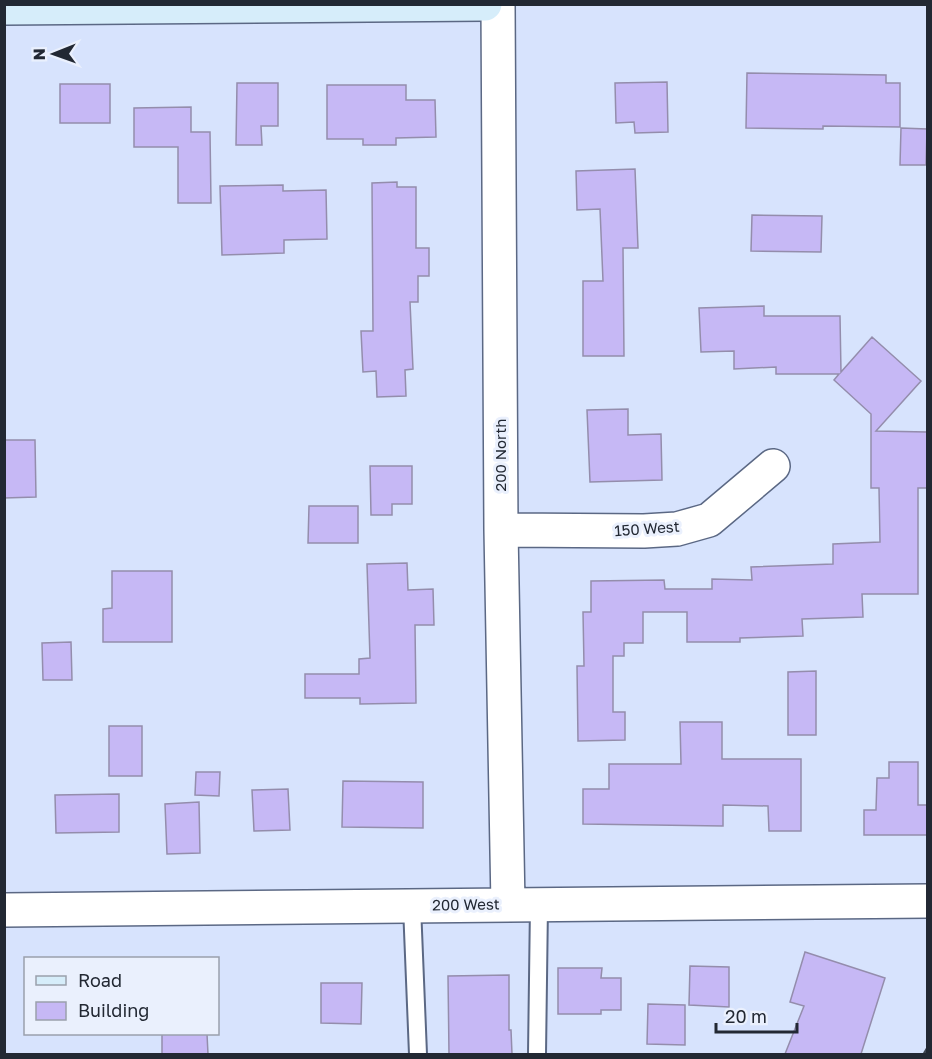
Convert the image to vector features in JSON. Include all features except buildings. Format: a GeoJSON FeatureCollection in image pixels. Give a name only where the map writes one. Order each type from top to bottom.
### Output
{"type":"FeatureCollection","features":[{"type":"Feature","properties":{"kind":"street"},"geometry":{"type":"LineString","coordinates":[[4,8],[485,4]]}},
{"type":"Feature","properties":{"kind":"street","name":"200 North"},"geometry":{"type":"LineString","coordinates":[[498,4],[501,530],[523,905]]}},
{"type":"Feature","properties":{"kind":"street","name":"150 West"},"geometry":{"type":"LineString","coordinates":[[501,530],[644,531],[677,529],[709,520],[773,466]]}},
{"type":"Feature","properties":{"kind":"street","name":"200 West"},"geometry":{"type":"LineString","coordinates":[[4,909],[927,901]]}},
{"type":"Feature","properties":{"kind":"lane"},"geometry":{"type":"LineString","coordinates":[[523,905],[537,1054]]}},
{"type":"Feature","properties":{"kind":"lane"},"geometry":{"type":"LineString","coordinates":[[412,906],[418,1054]]}},
{"type":"Feature","properties":{"kind":"railway"},"geometry":{"type":"LineString","coordinates":[[925,1054],[928,1049]]}}]}
